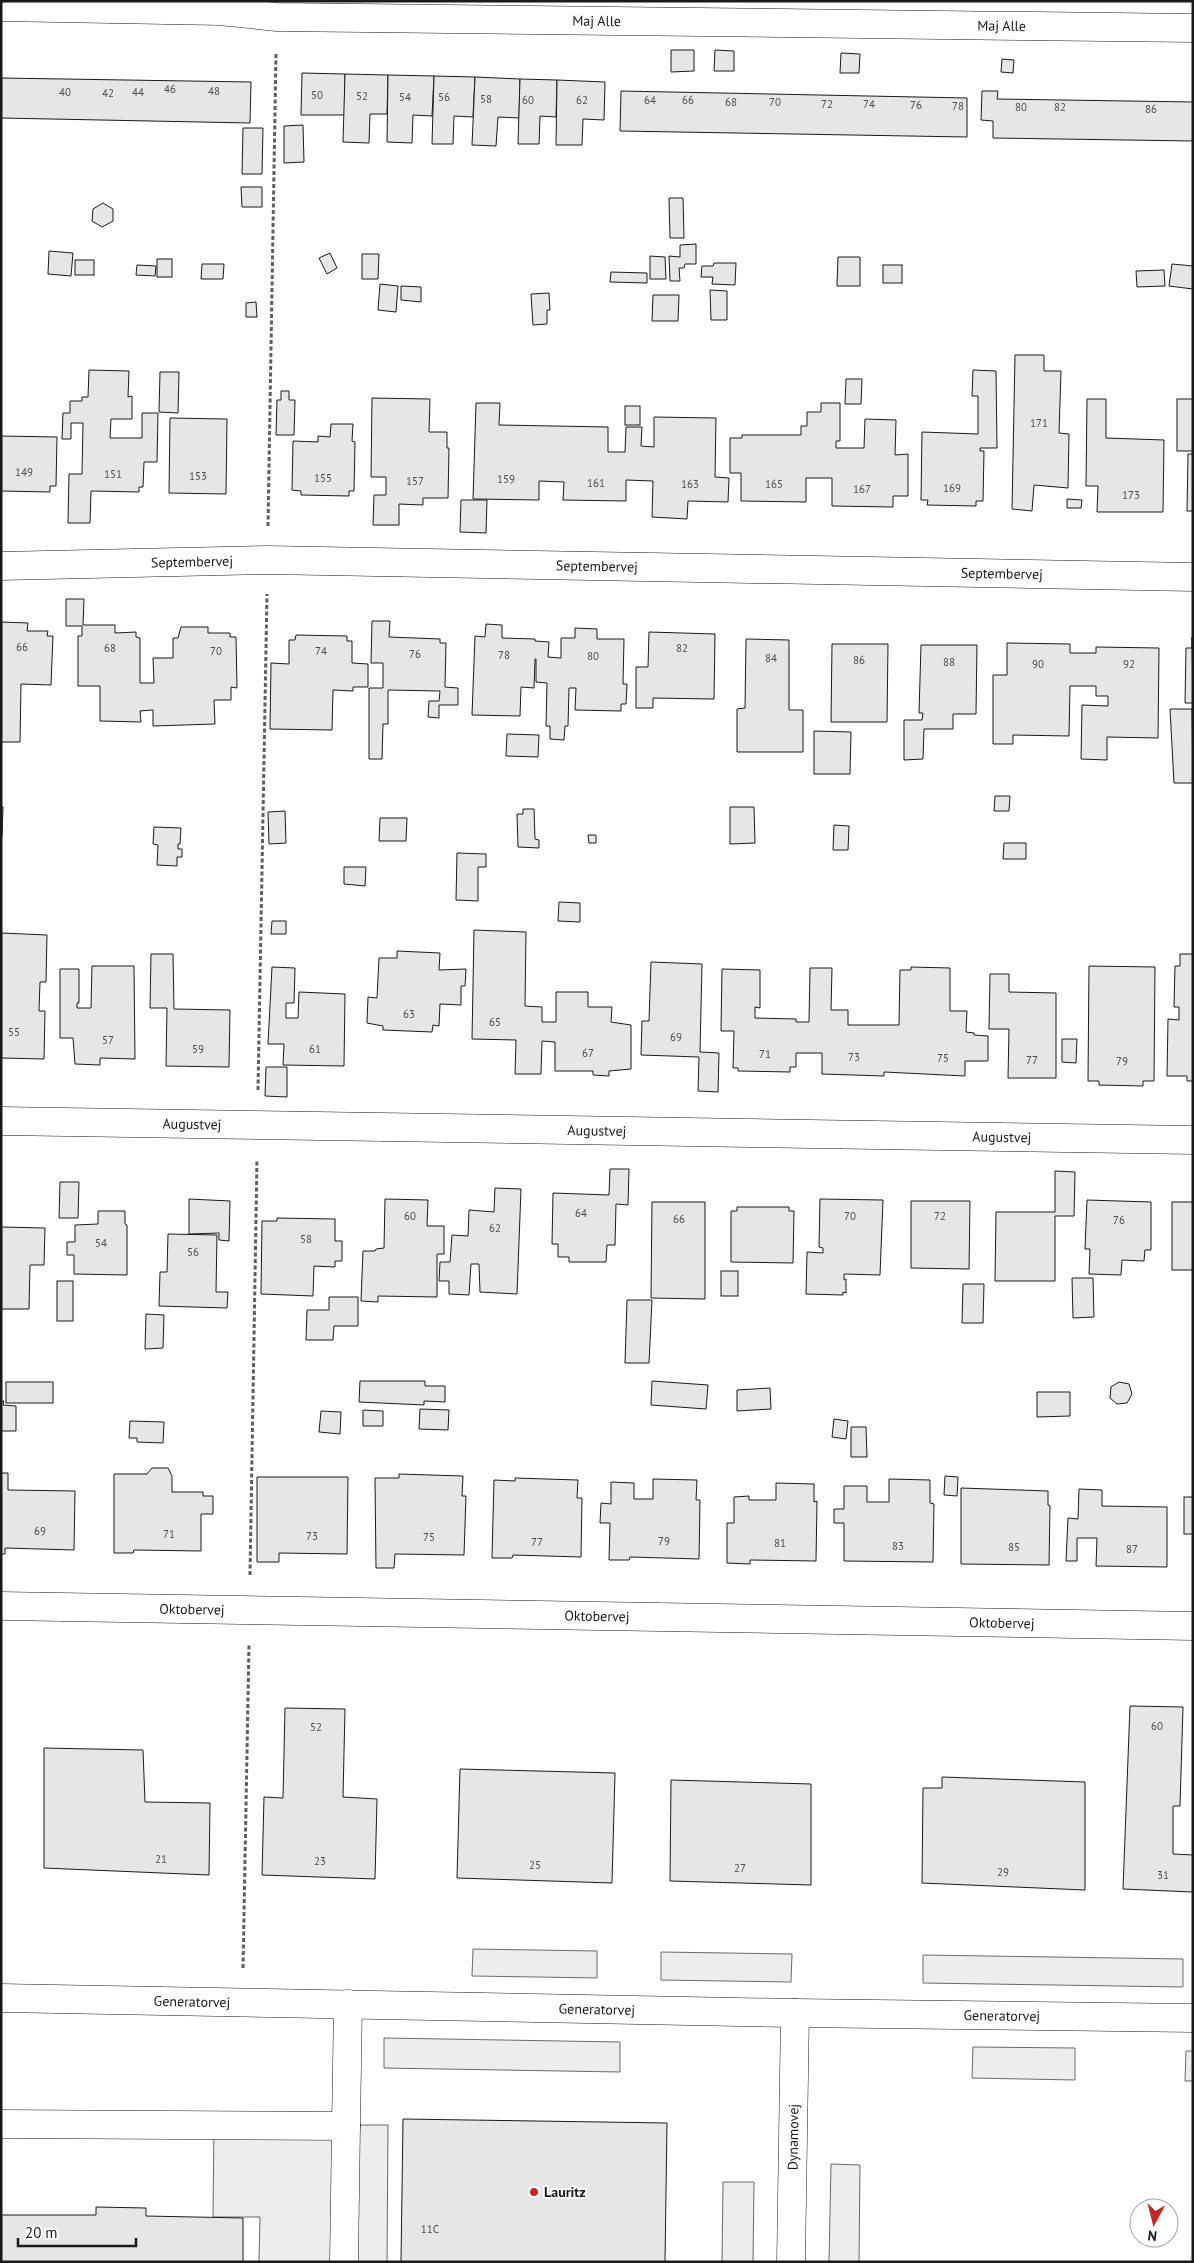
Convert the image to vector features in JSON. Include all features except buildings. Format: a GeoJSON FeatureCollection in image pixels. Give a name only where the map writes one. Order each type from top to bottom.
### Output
{"type":"FeatureCollection","features":[{"type":"Feature","properties":{"kind":"street","name":"Maj Alle"},"geometry":{"type":"LineString","coordinates":[[1,7],[220,10],[277,17],[1193,28]]}},
{"type":"Feature","properties":{"kind":"street","name":"Septembervej"},"geometry":{"type":"LineString","coordinates":[[1,566],[267,560],[1193,577]]}},
{"type":"Feature","properties":{"kind":"street","name":"Augustvej"},"geometry":{"type":"LineString","coordinates":[[1,1121],[1193,1140]]}},
{"type":"Feature","properties":{"kind":"street","name":"Oktobervej"},"geometry":{"type":"LineString","coordinates":[[1,1606],[1193,1626]]}},
{"type":"Feature","properties":{"kind":"street","name":"Generatorvej"},"geometry":{"type":"LineString","coordinates":[[1,1998],[794,2013],[1193,2018]]}},
{"type":"Feature","properties":{"kind":"street"},"geometry":{"type":"LineString","coordinates":[[344,2262],[348,2004]]}},
{"type":"Feature","properties":{"kind":"street","name":"Dynamovej"},"geometry":{"type":"LineString","coordinates":[[791,2262],[794,2013]]}},
{"type":"Feature","properties":{"kind":"street"},"geometry":{"type":"LineString","coordinates":[[1,2124],[346,2126]]}},
{"type":"Feature","properties":{"kind":"path"},"geometry":{"type":"LineString","coordinates":[[242,2002],[277,17]]}},
{"type":"Feature","properties":{"kind":"shaded area"},"geometry":{"type":"Polygon","coordinates":[[[473,1949],[597,1951],[597,1978],[472,1976],[473,1949]]]}},
{"type":"Feature","properties":{"kind":"shaded area"},"geometry":{"type":"Polygon","coordinates":[[[661,1952],[792,1954],[791,1982],[661,1980],[661,1952]]]}},
{"type":"Feature","properties":{"kind":"shaded area"},"geometry":{"type":"Polygon","coordinates":[[[923,1955],[1183,1959],[1183,1987],[923,1983],[923,1955]]]}},
{"type":"Feature","properties":{"kind":"shaded area"},"geometry":{"type":"Polygon","coordinates":[[[384,2038],[620,2042],[620,2072],[384,2068],[384,2038]]]}},
{"type":"Feature","properties":{"kind":"shaded area"},"geometry":{"type":"Polygon","coordinates":[[[973,2047],[1075,2048],[1075,2080],[972,2078],[973,2047]]]}},
{"type":"Feature","properties":{"kind":"shaded area"},"geometry":{"type":"Polygon","coordinates":[[[1186,2051],[1193,2051],[1193,2081],[1185,2081],[1186,2051]]]}},
{"type":"Feature","properties":{"kind":"shaded area"},"geometry":{"type":"Polygon","coordinates":[[[214,2125],[388,2125],[387,2262],[259,2262],[260,2217],[213,2217],[214,2125]]]}},
{"type":"Feature","properties":{"kind":"shaded area"},"geometry":{"type":"Polygon","coordinates":[[[831,2164],[860,2165],[859,2262],[829,2262],[831,2164]]]}},
{"type":"Feature","properties":{"kind":"shaded area"},"geometry":{"type":"Polygon","coordinates":[[[723,2182],[754,2182],[753,2262],[722,2262],[723,2182]]]}},
{"type":"Feature","properties":{"kind":"place","name":"Lauritz"},"geometry":{"type":"Point","coordinates":[534,2192]}}]}
